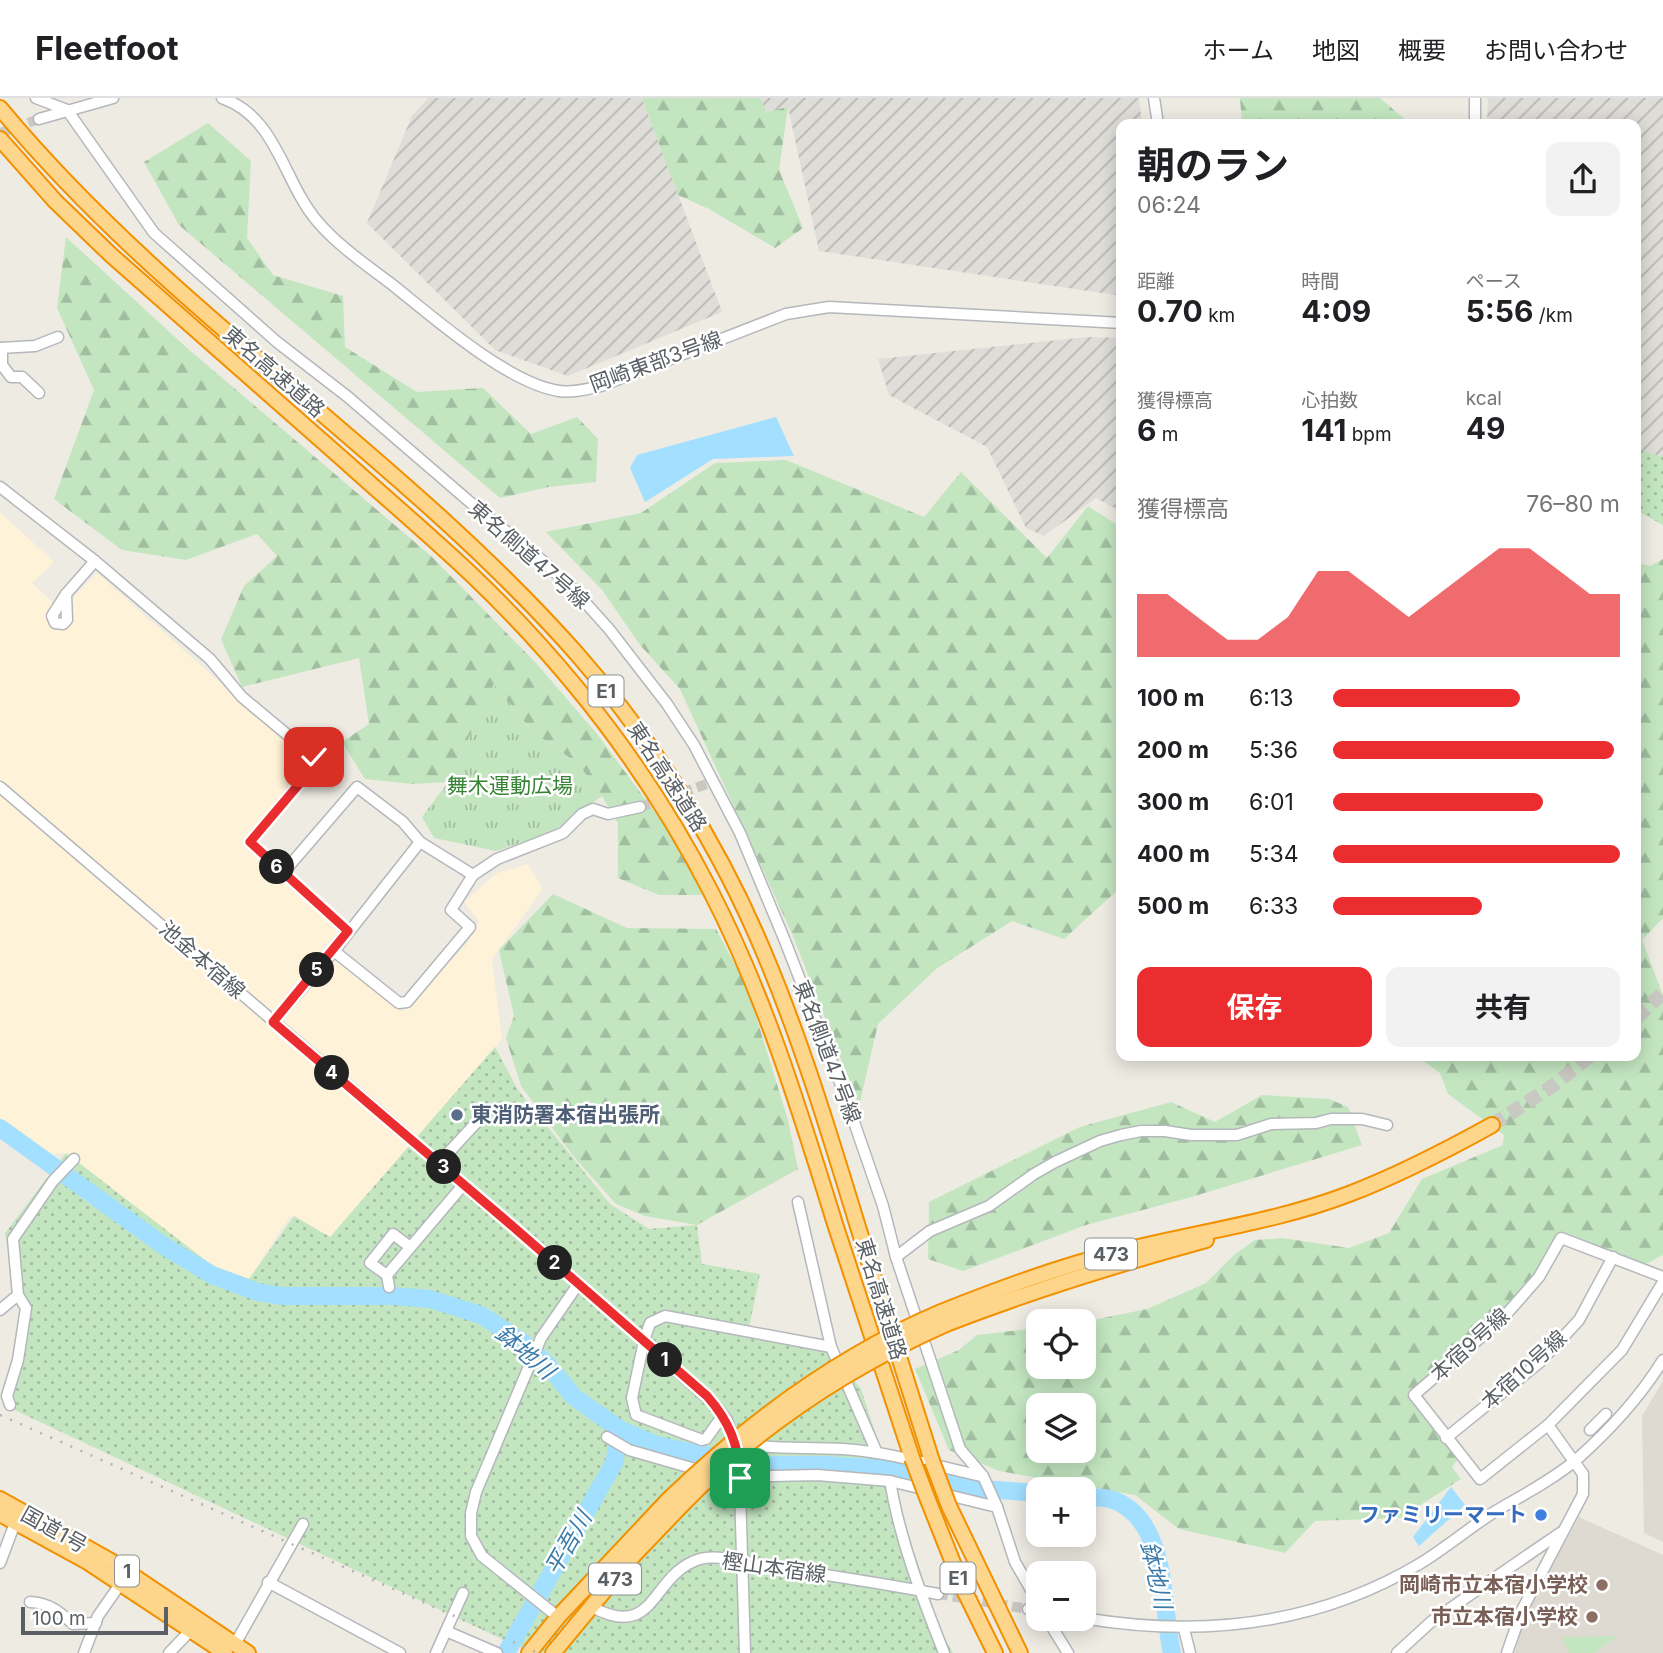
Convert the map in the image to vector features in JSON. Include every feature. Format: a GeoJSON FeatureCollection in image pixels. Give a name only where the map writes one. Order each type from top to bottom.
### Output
{"type":"FeatureCollection","features":[{"type":"Feature","properties":{"kind":"highway","name":"東名高速道路"},"geometry":{"type":"LineString","coordinates":[[0,108],[43,159],[96,214],[460,535],[517,590],[580,657],[664,767],[733,887],[764,951],[824,1115],[932,1461],[949,1506],[1020,1653]]}},
{"type":"Feature","properties":{"kind":"highway","name":"東名高速道路"},"geometry":{"type":"LineString","coordinates":[[0,139],[54,201],[111,255],[473,576],[543,648],[625,751],[709,887],[756,989],[810,1142],[868,1329],[912,1458],[963,1588],[995,1653]]}},
{"type":"Feature","properties":{"kind":"highway","name":"473"},"geometry":{"type":"LineString","coordinates":[[529,1653],[553,1614],[674,1503],[741,1433],[857,1353],[902,1329],[943,1318],[997,1290],[1117,1252],[1287,1213],[1347,1195],[1411,1168],[1492,1125]]}},
{"type":"Feature","properties":{"kind":"highway","name":"国道1号"},"geometry":{"type":"LineString","coordinates":[[0,1499],[111,1561],[230,1649]]}},
{"type":"Feature","properties":{"kind":"highway","name":"473"},"geometry":{"type":"LineString","coordinates":[[553,1653],[592,1608],[674,1503]]}},
{"type":"Feature","properties":{"kind":"highway","name":"国道1号"},"geometry":{"type":"LineString","coordinates":[[0,1514],[86,1561],[191,1630],[230,1649],[248,1653]]}},
{"type":"Feature","properties":{"kind":"street"},"geometry":{"type":"LineString","coordinates":[[36,98],[67,110]]}},
{"type":"Feature","properties":{"kind":"street"},"geometry":{"type":"LineString","coordinates":[[39,119],[113,98]]}},
{"type":"Feature","properties":{"kind":"street","name":"岡崎東部3号線"},"geometry":{"type":"LineString","coordinates":[[222,98],[249,112],[264,128],[302,201],[318,223],[364,263],[463,340],[535,384],[560,391],[579,391],[601,386],[786,314],[829,307],[1116,323]]}},
{"type":"Feature","properties":{"kind":"street"},"geometry":{"type":"LineString","coordinates":[[1154,98],[1157,119]]}},
{"type":"Feature","properties":{"kind":"street"},"geometry":{"type":"LineString","coordinates":[[1475,98],[1475,119]]}},
{"type":"Feature","properties":{"kind":"street","name":"東名側道47号線"},"geometry":{"type":"LineString","coordinates":[[67,110],[154,233],[277,342],[348,397],[574,590],[609,629],[667,704],[694,745],[740,833],[785,941],[883,1206],[896,1257],[960,1449],[983,1476],[997,1507],[1015,1562],[1026,1581]]}},
{"type":"Feature","properties":{"kind":"street"},"geometry":{"type":"LineString","coordinates":[[39,393],[22,377],[11,377],[2,365],[1,348],[35,346],[58,337]]}},
{"type":"Feature","properties":{"kind":"street"},"geometry":{"type":"LineString","coordinates":[[0,487],[95,561],[210,659],[242,697],[314,757],[317,763],[250,842],[348,931]]}},
{"type":"Feature","properties":{"kind":"street"},"geometry":{"type":"LineString","coordinates":[[66,593],[95,561]]}},
{"type":"Feature","properties":{"kind":"street","name":"池金本宿線"},"geometry":{"type":"LineString","coordinates":[[0,787],[439,1163]]}},
{"type":"Feature","properties":{"kind":"street"},"geometry":{"type":"LineString","coordinates":[[283,873],[357,787],[403,822],[420,842],[473,875]]}},
{"type":"Feature","properties":{"kind":"street"},"geometry":{"type":"LineString","coordinates":[[334,951],[398,1003],[407,1002],[470,927],[451,909],[473,875],[497,859],[563,832],[583,814],[593,809],[608,814],[640,807]]}},
{"type":"Feature","properties":{"kind":"street"},"geometry":{"type":"LineString","coordinates":[[273,1022],[334,951],[420,842]]}},
{"type":"Feature","properties":{"kind":"street"},"geometry":{"type":"LineString","coordinates":[[487,1111],[439,1163],[707,1396],[723,1415],[739,1457],[745,1653]]}},
{"type":"Feature","properties":{"kind":"street"},"geometry":{"type":"LineString","coordinates":[[896,1257],[930,1231],[989,1206],[1055,1162],[1100,1141],[1122,1135],[1141,1131],[1165,1131],[1191,1135],[1237,1135],[1271,1124],[1316,1123],[1331,1119],[1362,1119],[1387,1125]]}},
{"type":"Feature","properties":{"kind":"street"},"geometry":{"type":"LineString","coordinates":[[9,1405],[7,1396],[18,1360],[26,1308],[18,1296],[13,1239],[52,1184],[74,1160]]}},
{"type":"Feature","properties":{"kind":"street"},"geometry":{"type":"LineString","coordinates":[[387,1275],[464,1184]]}},
{"type":"Feature","properties":{"kind":"street"},"geometry":{"type":"LineString","coordinates":[[797,1202],[831,1347],[877,1453]]}},
{"type":"Feature","properties":{"kind":"street"},"geometry":{"type":"LineString","coordinates":[[389,1287],[387,1275],[370,1262],[393,1234],[410,1247]]}},
{"type":"Feature","properties":{"kind":"street","name":"本宿9号線"},"geometry":{"type":"LineString","coordinates":[[1548,1425],[1480,1479],[1414,1395],[1503,1318],[1539,1277],[1561,1238],[1663,1279]]}},
{"type":"Feature","properties":{"kind":"street","name":"本宿10号線"},"geometry":{"type":"LineString","coordinates":[[1446,1437],[1540,1362],[1556,1345],[1579,1320],[1613,1258]]}},
{"type":"Feature","properties":{"kind":"street"},"geometry":{"type":"LineString","coordinates":[[1507,1653],[1521,1610],[1583,1494],[1583,1474],[1548,1425],[1622,1350],[1663,1279]]}},
{"type":"Feature","properties":{"kind":"street"},"geometry":{"type":"LineString","coordinates":[[553,1614],[530,1592],[482,1556],[471,1536],[471,1513],[476,1492],[541,1338],[579,1283]]}},
{"type":"Feature","properties":{"kind":"street"},"geometry":{"type":"LineString","coordinates":[[0,1310],[18,1296]]}},
{"type":"Feature","properties":{"kind":"street"},"geometry":{"type":"LineString","coordinates":[[723,1415],[706,1439],[702,1440],[636,1415],[632,1398],[650,1323],[665,1316],[831,1347]]}},
{"type":"Feature","properties":{"kind":"street"},"geometry":{"type":"LineString","coordinates":[[1096,1620],[1182,1629],[1253,1623],[1337,1603],[1382,1584],[1422,1563],[1574,1461],[1617,1420],[1639,1395],[1663,1360]]}},
{"type":"Feature","properties":{"kind":"street"},"geometry":{"type":"LineString","coordinates":[[1590,1430],[1606,1414]]}},
{"type":"Feature","properties":{"kind":"street"},"geometry":{"type":"LineString","coordinates":[[607,1437],[629,1450],[723,1477],[817,1475],[890,1481],[997,1507]]}},
{"type":"Feature","properties":{"kind":"street"},"geometry":{"type":"LineString","coordinates":[[736,1444],[877,1453],[983,1476]]}},
{"type":"Feature","properties":{"kind":"street"},"geometry":{"type":"LineString","coordinates":[[890,1481],[895,1513],[908,1558],[944,1653]]}},
{"type":"Feature","properties":{"kind":"street"},"geometry":{"type":"LineString","coordinates":[[0,1563],[15,1522]]}},
{"type":"Feature","properties":{"kind":"street"},"geometry":{"type":"LineString","coordinates":[[230,1649],[303,1524]]}},
{"type":"Feature","properties":{"kind":"street"},"geometry":{"type":"LineString","coordinates":[[1397,1653],[1432,1622],[1563,1531]]}},
{"type":"Feature","properties":{"kind":"street","name":"樫山本宿線"},"geometry":{"type":"LineString","coordinates":[[592,1608],[617,1618],[631,1617],[644,1611],[674,1573],[689,1563],[704,1558],[938,1594]]}},
{"type":"Feature","properties":{"kind":"street"},"geometry":{"type":"LineString","coordinates":[[268,1582],[400,1653]]}},
{"type":"Feature","properties":{"kind":"street"},"geometry":{"type":"LineString","coordinates":[[84,1653],[96,1623],[121,1583]]}},
{"type":"Feature","properties":{"kind":"street"},"geometry":{"type":"LineString","coordinates":[[436,1653],[463,1592]]}},
{"type":"Feature","properties":{"kind":"street"},"geometry":{"type":"LineString","coordinates":[[30,1602],[42,1602],[60,1612],[73,1624],[96,1623]]}},
{"type":"Feature","properties":{"kind":"street"},"geometry":{"type":"LineString","coordinates":[[1182,1629],[1190,1653]]}},
{"type":"Feature","properties":{"kind":"street"},"geometry":{"type":"LineString","coordinates":[[169,1653],[191,1630]]}},
{"type":"Feature","properties":{"kind":"street"},"geometry":{"type":"LineString","coordinates":[[446,1631],[496,1653]]}},
{"type":"Feature","properties":{"kind":"street"},"geometry":{"type":"LineString","coordinates":[[1054,1631],[1068,1653]]}},
{"type":"Feature","properties":{"kind":"shaded area"},"geometry":{"type":"Polygon","coordinates":[[[428,98],[642,98],[722,312],[568,376],[495,350],[367,223],[412,116],[428,98]]]}},
{"type":"Feature","properties":{"kind":"shaded area"},"geometry":{"type":"Polygon","coordinates":[[[760,98],[1139,98],[1141,119],[1116,119],[1116,295],[819,251],[788,107],[765,112],[760,98]]]}},
{"type":"Feature","properties":{"kind":"shaded area"},"geometry":{"type":"Polygon","coordinates":[[[1488,98],[1663,98],[1663,457],[1641,450],[1641,119],[1487,119],[1488,98]]]}},
{"type":"Feature","properties":{"kind":"shaded area"},"geometry":{"type":"Polygon","coordinates":[[[1087,337],[1116,338],[1116,509],[1096,498],[1044,536],[1026,528],[987,447],[889,395],[878,359],[1087,337]]]}},
{"type":"Feature","properties":{"kind":"shaded area"},"geometry":{"type":"Polygon","coordinates":[[[0,512],[54,562],[32,583],[61,610],[97,573],[314,766],[249,845],[341,929],[322,949],[401,1011],[465,946],[479,921],[464,902],[497,873],[528,864],[543,889],[492,959],[502,1039],[330,1237],[290,1216],[249,1279],[213,1266],[66,1153],[48,1155],[0,1121],[0,512]]]}},
{"type":"Feature","properties":{"kind":"shaded area"},"geometry":{"type":"Polygon","coordinates":[[[1663,1381],[1663,1542],[1644,1533],[1642,1416],[1663,1381]]]}},
{"type":"Feature","properties":{"kind":"shaded area","name":"岡崎市立本宿小学校"},"geometry":{"type":"Polygon","coordinates":[[[1579,1517],[1663,1555],[1663,1653],[1515,1653],[1525,1615],[1579,1517]]]}},
{"type":"Feature","properties":{"kind":"green space"},"geometry":{"type":"Polygon","coordinates":[[[642,98],[760,98],[766,112],[788,107],[779,170],[803,228],[775,248],[709,209],[678,195],[642,98]]]}},
{"type":"Feature","properties":{"kind":"green space"},"geometry":{"type":"Polygon","coordinates":[[[1240,98],[1380,98],[1404,119],[1242,119],[1240,98]]]}},
{"type":"Feature","properties":{"kind":"green space"},"geometry":{"type":"Polygon","coordinates":[[[208,123],[251,161],[247,238],[273,275],[343,296],[345,347],[417,392],[483,388],[531,434],[577,417],[598,439],[596,482],[549,487],[500,498],[179,225],[144,162],[208,123]]]}},
{"type":"Feature","properties":{"kind":"green space"},"geometry":{"type":"Polygon","coordinates":[[[66,237],[187,348],[431,556],[536,663],[597,734],[668,830],[706,895],[659,895],[618,878],[618,823],[602,796],[578,764],[532,731],[494,684],[448,782],[412,784],[365,779],[342,742],[369,724],[359,658],[242,687],[221,639],[244,586],[277,556],[257,534],[186,560],[122,550],[54,499],[94,390],[57,308],[66,237]]]}},
{"type":"Feature","properties":{"kind":"green space"},"geometry":{"type":"Polygon","coordinates":[[[1641,450],[1663,457],[1663,525],[1641,513],[1641,450]]]}},
{"type":"Feature","properties":{"kind":"green space"},"geometry":{"type":"Polygon","coordinates":[[[786,460],[924,517],[961,472],[1047,558],[1088,506],[1116,524],[1116,892],[1064,939],[1012,921],[936,969],[878,1024],[859,1106],[793,936],[680,689],[640,645],[603,591],[546,532],[641,513],[715,463],[786,460]]]}},
{"type":"Feature","properties":{"kind":"green space"},"geometry":{"type":"Polygon","coordinates":[[[1663,559],[1663,918],[1642,940],[1663,995],[1663,1255],[1644,1265],[1560,1235],[1536,1274],[1500,1316],[1410,1394],[1459,1458],[1452,1467],[1461,1479],[1400,1518],[1315,1521],[1285,1553],[1179,1529],[1135,1495],[1096,1488],[1096,1477],[1033,1477],[999,1471],[949,1450],[915,1369],[959,1350],[977,1335],[1026,1329],[1026,1379],[1096,1379],[1096,1319],[1147,1309],[1206,1283],[1235,1254],[1255,1240],[1282,1238],[1349,1248],[1389,1233],[1422,1179],[1503,1145],[1504,1135],[1448,1094],[1440,1073],[1423,1061],[1641,1061],[1641,564],[1650,566],[1663,559]]]}},
{"type":"Feature","properties":{"kind":"green space","name":"舞木運動広場"},"geometry":{"type":"Polygon","coordinates":[[[494,684],[532,731],[578,764],[602,796],[553,832],[496,851],[434,838],[422,817],[448,782],[494,684]]]}},
{"type":"Feature","properties":{"kind":"green space"},"geometry":{"type":"Polygon","coordinates":[[[553,894],[627,928],[716,929],[747,987],[788,1120],[798,1169],[697,1225],[645,1216],[616,1204],[574,1157],[521,1086],[506,1038],[514,1016],[499,950],[553,894]]]}},
{"type":"Feature","properties":{"kind":"green space"},"geometry":{"type":"Polygon","coordinates":[[[495,1047],[518,1090],[610,1204],[649,1229],[697,1225],[702,1264],[760,1274],[749,1328],[824,1341],[861,1389],[938,1625],[953,1653],[532,1653],[6,1406],[19,1349],[20,1313],[5,1233],[66,1153],[213,1266],[249,1279],[294,1216],[330,1237],[495,1047]]]}},
{"type":"Feature","properties":{"kind":"green space"},"geometry":{"type":"Polygon","coordinates":[[[1262,1095],[1329,1099],[1348,1107],[1362,1145],[1188,1198],[1086,1225],[963,1271],[928,1259],[929,1202],[1080,1127],[1171,1102],[1215,1122],[1262,1095]]]}},
{"type":"Feature","properties":{"kind":"green space"},"geometry":{"type":"Polygon","coordinates":[[[1617,1636],[1594,1653],[1569,1653],[1562,1637],[1617,1636]]]}},
{"type":"Feature","properties":{"kind":"water"},"geometry":{"type":"Polygon","coordinates":[[[776,417],[794,456],[713,459],[645,502],[630,468],[637,455],[776,417]]]}},
{"type":"Feature","properties":{"kind":"water"},"geometry":{"type":"Polygon","coordinates":[[[1451,1487],[1465,1505],[1419,1546],[1413,1537],[1451,1487]]]}},
{"type":"Feature","properties":{"kind":"waterway","name":"鉢地川"},"geometry":{"type":"LineString","coordinates":[[0,1128],[164,1246],[212,1275],[258,1292],[281,1296],[393,1296],[430,1299],[481,1315],[521,1341],[547,1364],[574,1397],[621,1430],[657,1445],[751,1465],[824,1465],[886,1469],[930,1474],[969,1488],[1026,1492]]}},
{"type":"Feature","properties":{"kind":"waterway","name":"平吾川"},"geometry":{"type":"LineString","coordinates":[[506,1653],[614,1463],[621,1430]]}},
{"type":"Feature","properties":{"kind":"waterway","name":"鉢地川"},"geometry":{"type":"LineString","coordinates":[[1096,1498],[1116,1501],[1133,1512],[1146,1528],[1160,1568],[1172,1653]]}},
{"type":"Feature","properties":{"kind":"tunnel"},"geometry":{"type":"LineString","coordinates":[[0,133],[39,119]]}},
{"type":"Feature","properties":{"kind":"tunnel"},"geometry":{"type":"LineString","coordinates":[[640,807],[713,782]]}},
{"type":"Feature","properties":{"kind":"tunnel"},"geometry":{"type":"LineString","coordinates":[[1641,1013],[1663,993]]}},
{"type":"Feature","properties":{"kind":"tunnel"},"geometry":{"type":"LineString","coordinates":[[1492,1125],[1554,1085],[1584,1061]]}},
{"type":"Feature","properties":{"kind":"tunnel"},"geometry":{"type":"LineString","coordinates":[[938,1594],[1026,1609]]}},
{"type":"Feature","properties":{"kind":"railway"},"geometry":{"type":"LineString","coordinates":[[0,1415],[538,1653]]}},
{"type":"Feature","properties":{"kind":"place","name":"東消防署本宿出張所"},"geometry":{"type":"Point","coordinates":[457,1115]}},
{"type":"Feature","properties":{"kind":"place","name":"ファミリーマート"},"geometry":{"type":"Point","coordinates":[1541,1515]}},
{"type":"Feature","properties":{"kind":"place","name":"岡崎市立本宿小学校"},"geometry":{"type":"Point","coordinates":[1602,1585]}},
{"type":"Feature","properties":{"kind":"place","name":"市立本宿小学校"},"geometry":{"type":"Point","coordinates":[1592,1617]}},
{"type":"Feature","properties":{"kind":"route"},"geometry":{"type":"LineString","coordinates":[[314,757],[317,763],[250,842],[348,931],[273,1022],[707,1396],[727,1420],[739,1457],[740,1478]]}}]}
